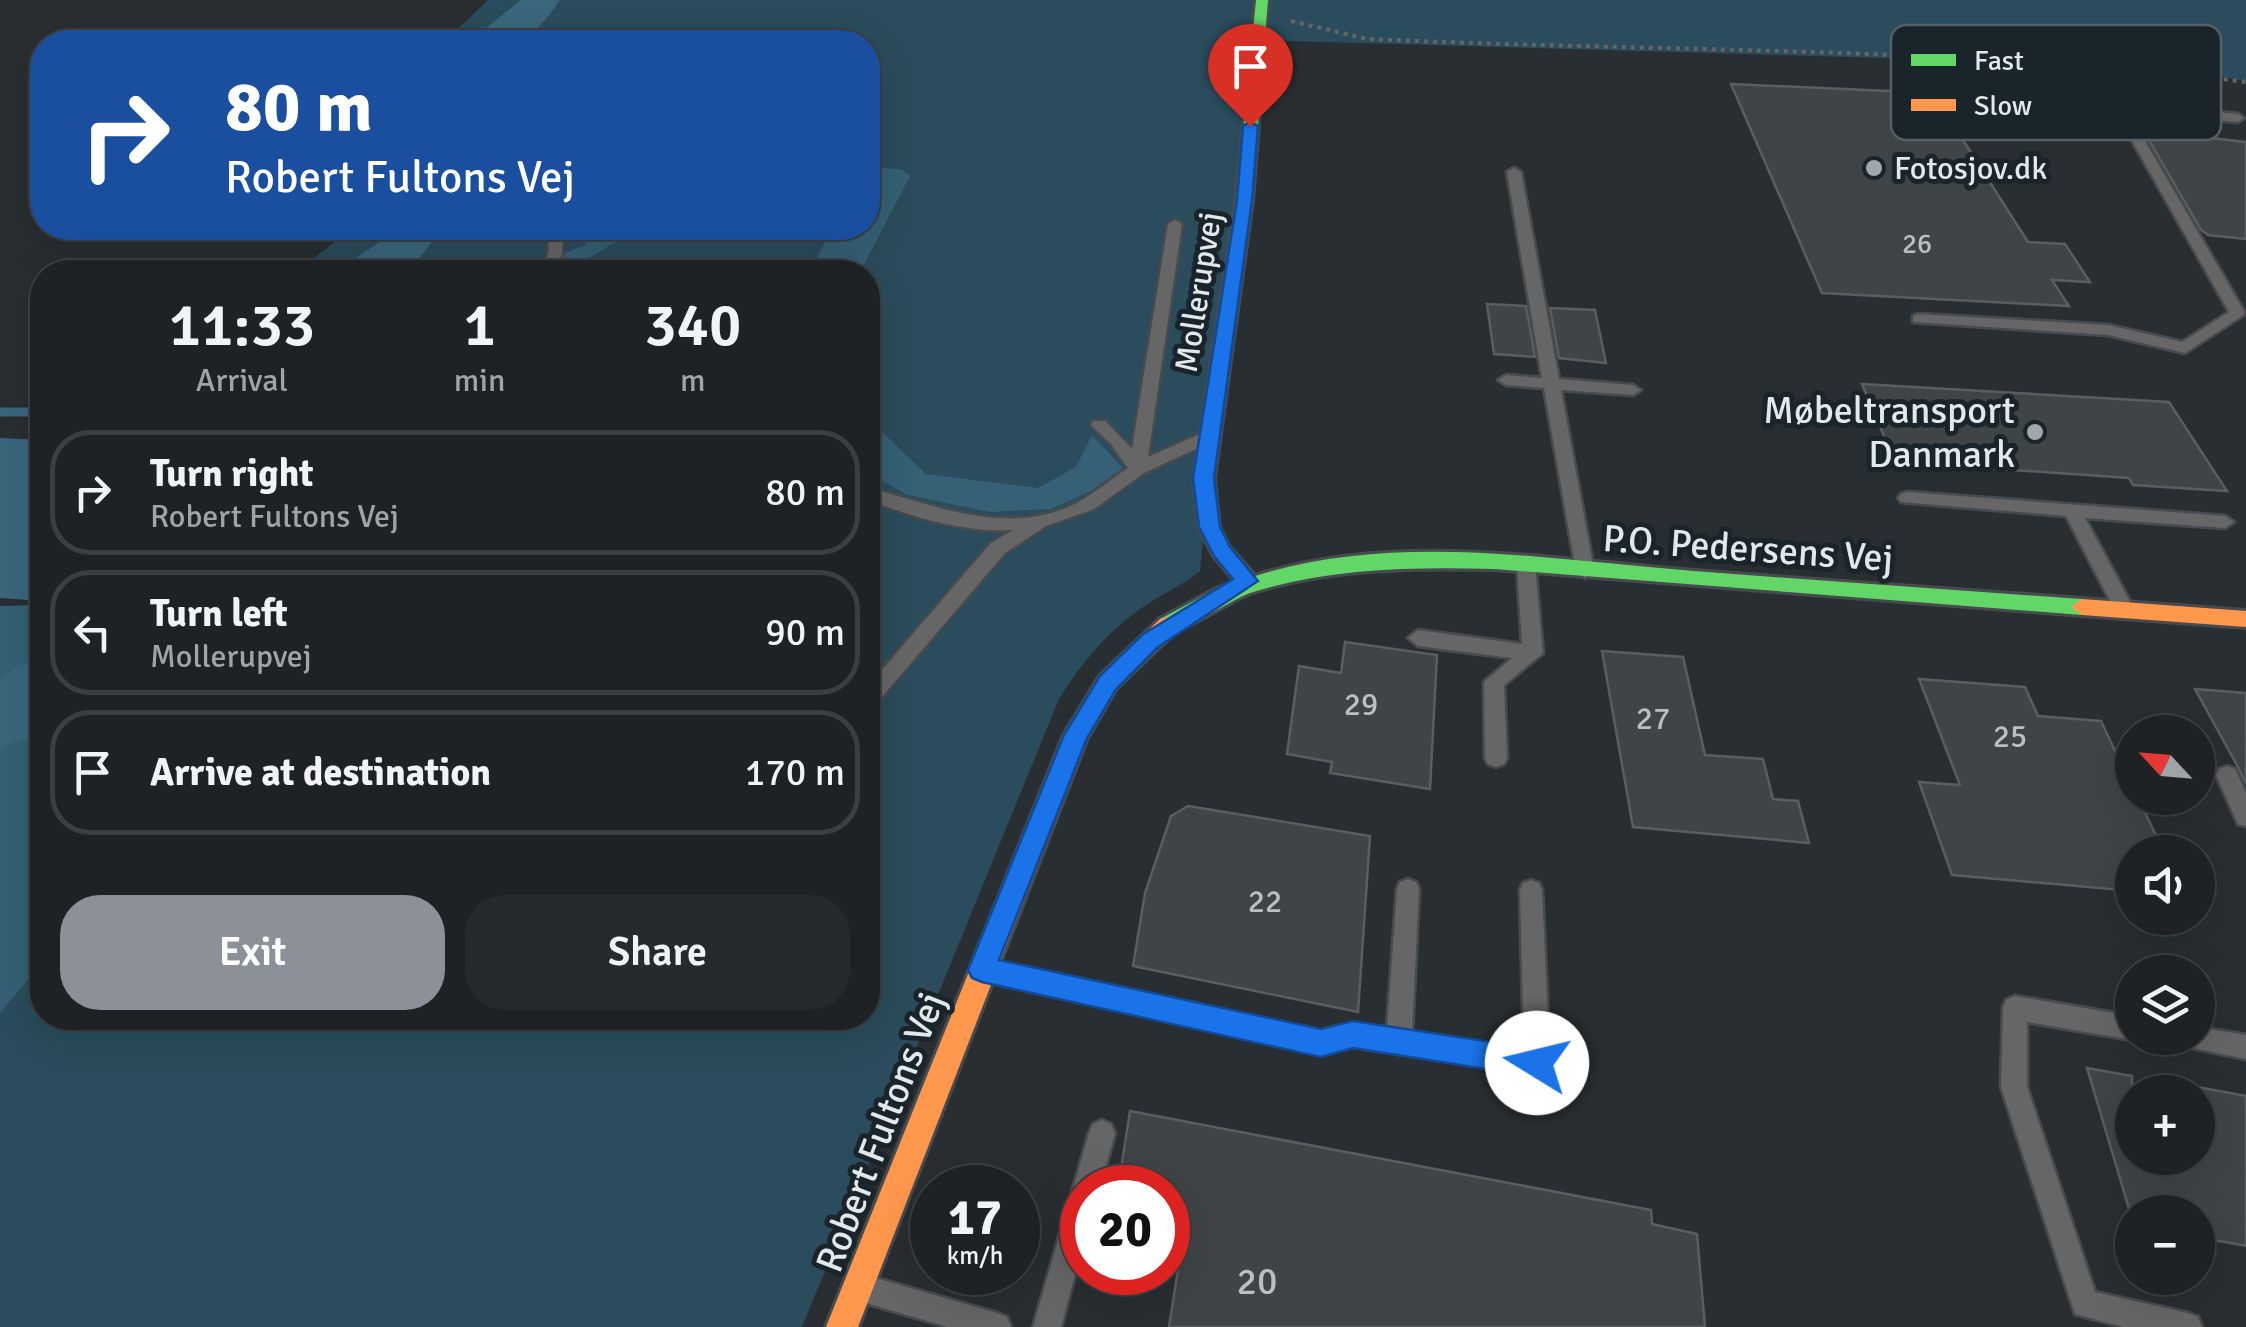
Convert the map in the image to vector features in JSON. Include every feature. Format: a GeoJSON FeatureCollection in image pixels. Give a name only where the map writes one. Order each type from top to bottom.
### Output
{"type":"FeatureCollection","features":[{"type":"Feature","properties":{"kind":"street","name":"Mollerupvej"},"geometry":{"type":"LineString","coordinates":[[1247,581],[1221,551],[1210,527],[1204,478],[1244,200],[1261,6]]}},
{"type":"Feature","properties":{"kind":"street","name":"P.O. Pedersens Vej"},"geometry":{"type":"LineString","coordinates":[[1247,581],[1322,563],[1404,558],[2246,619]]}},
{"type":"Feature","properties":{"kind":"street","name":"Robert Fultons Vej"},"geometry":{"type":"LineString","coordinates":[[842,1327],[1076,735],[1108,683],[1150,641],[1247,581]]}},
{"type":"Feature","properties":{"kind":"lane"},"geometry":{"type":"LineString","coordinates":[[2221,116],[2238,118]]}},
{"type":"Feature","properties":{"kind":"lane"},"geometry":{"type":"LineString","coordinates":[[1918,319],[2108,330],[2185,348],[2238,312],[2138,140]]}},
{"type":"Feature","properties":{"kind":"lane"},"geometry":{"type":"LineString","coordinates":[[1514,172],[1585,571]]}},
{"type":"Feature","properties":{"kind":"lane"},"geometry":{"type":"LineString","coordinates":[[1138,469],[1175,224]]}},
{"type":"Feature","properties":{"kind":"lane"},"geometry":{"type":"LineString","coordinates":[[1506,380],[1634,390]]}},
{"type":"Feature","properties":{"kind":"lane"},"geometry":{"type":"LineString","coordinates":[[1099,425],[1117,440],[1138,469]]}},
{"type":"Feature","properties":{"kind":"lane"},"geometry":{"type":"LineString","coordinates":[[880,685],[998,548],[1020,532],[1082,508],[1138,469],[1209,436]]}},
{"type":"Feature","properties":{"kind":"lane"},"geometry":{"type":"LineString","coordinates":[[880,498],[943,520],[981,524],[1044,522]]}},
{"type":"Feature","properties":{"kind":"lane"},"geometry":{"type":"LineString","coordinates":[[1907,498],[2225,522]]}},
{"type":"Feature","properties":{"kind":"lane"},"geometry":{"type":"LineString","coordinates":[[2073,512],[2126,611]]}},
{"type":"Feature","properties":{"kind":"lane"},"geometry":{"type":"LineString","coordinates":[[1526,566],[1534,653]]}},
{"type":"Feature","properties":{"kind":"lane"},"geometry":{"type":"LineString","coordinates":[[1418,638],[1534,653]]}},
{"type":"Feature","properties":{"kind":"lane"},"geometry":{"type":"LineString","coordinates":[[1496,758],[1494,682],[1534,653]]}},
{"type":"Feature","properties":{"kind":"lane"},"geometry":{"type":"LineString","coordinates":[[2228,774],[2246,818]]}},
{"type":"Feature","properties":{"kind":"lane"},"geometry":{"type":"LineString","coordinates":[[1399,1042],[1408,889]]}},
{"type":"Feature","properties":{"kind":"lane"},"geometry":{"type":"LineString","coordinates":[[982,970],[1321,1043],[1353,1035],[1537,1063],[1531,890]]}},
{"type":"Feature","properties":{"kind":"lane"},"geometry":{"type":"LineString","coordinates":[[2115,1025],[2016,1008],[2014,1087],[2085,1304],[2188,1327]]}},
{"type":"Feature","properties":{"kind":"lane"},"geometry":{"type":"LineString","coordinates":[[2215,1041],[2246,1046]]}},
{"type":"Feature","properties":{"kind":"lane"},"geometry":{"type":"LineString","coordinates":[[1093,1165],[1102,1133]]}},
{"type":"Feature","properties":{"kind":"lane"},"geometry":{"type":"LineString","coordinates":[[1047,1327],[1060,1280]]}},
{"type":"Feature","properties":{"kind":"lane"},"geometry":{"type":"LineString","coordinates":[[858,1286],[997,1327]]}},
{"type":"Feature","properties":{"kind":"path"},"geometry":{"type":"LineString","coordinates":[[1261,6],[1368,39],[1891,54]]}},
{"type":"Feature","properties":{"kind":"path"},"geometry":{"type":"LineString","coordinates":[[2221,78],[2246,82]]}},
{"type":"Feature","properties":{"kind":"shaded area"},"geometry":{"type":"Polygon","coordinates":[[[488,0],[2246,0],[2246,81],[2221,77],[2221,25],[1891,25],[1891,58],[1251,40],[1200,571],[1121,624],[1092,654],[1059,699],[802,1327],[0,1327],[0,977],[30,951],[30,1030],[880,1030],[880,260],[312,260],[337,240],[880,240],[880,30],[457,30],[488,0]]]}},
{"type":"Feature","properties":{"kind":"shaded area"},"geometry":{"type":"Polygon","coordinates":[[[880,168],[901,169],[910,176],[880,234],[880,168]]]}},
{"type":"Feature","properties":{"kind":"shaded area"},"geometry":{"type":"Polygon","coordinates":[[[590,240],[623,240],[589,258],[592,260],[561,260],[565,253],[590,240]]]}},
{"type":"Feature","properties":{"kind":"shaded area"},"geometry":{"type":"Polygon","coordinates":[[[826,240],[877,240],[866,260],[816,260],[826,240]]]}},
{"type":"Feature","properties":{"kind":"shaded area"},"geometry":{"type":"Polygon","coordinates":[[[880,430],[926,474],[1038,488],[1076,467],[1092,435],[1123,468],[1091,491],[1051,509],[990,512],[907,495],[880,479],[880,430]]]}},
{"type":"Feature","properties":{"kind":"shaded area"},"geometry":{"type":"Polygon","coordinates":[[[0,438],[30,439],[30,600],[0,598],[0,438]]]}},
{"type":"Feature","properties":{"kind":"shaded area"},"geometry":{"type":"Polygon","coordinates":[[[30,605],[30,977],[0,1013],[0,606],[30,605]]]}},
{"type":"Feature","properties":{"kind":"building","name":"Fotosjov.dk"},"geometry":{"type":"Polygon","coordinates":[[[1731,84],[1891,91],[1891,140],[1963,140],[2028,242],[2065,244],[2090,282],[2052,280],[2069,306],[1822,293],[1731,84]]]}},
{"type":"Feature","properties":{"kind":"building"},"geometry":{"type":"Polygon","coordinates":[[[2149,140],[2246,142],[2246,239],[2208,235],[2201,230],[2149,140]]]}},
{"type":"Feature","properties":{"kind":"building"},"geometry":{"type":"Polygon","coordinates":[[[1487,304],[1526,306],[1535,357],[1494,354],[1487,304]]]}},
{"type":"Feature","properties":{"kind":"building"},"geometry":{"type":"Polygon","coordinates":[[[1550,308],[1595,310],[1606,363],[1559,358],[1550,308]]]}},
{"type":"Feature","properties":{"kind":"building","name":"Møbeltransport Danmark"},"geometry":{"type":"Polygon","coordinates":[[[1862,384],[2169,402],[2227,491],[2133,485],[2129,478],[1895,462],[1862,384]]]}},
{"type":"Feature","properties":{"kind":"building"},"geometry":{"type":"Polygon","coordinates":[[[1345,642],[1437,655],[1430,789],[1330,773],[1332,762],[1287,754],[1299,666],[1341,673],[1345,642]]]}},
{"type":"Feature","properties":{"kind":"building"},"geometry":{"type":"Polygon","coordinates":[[[1602,651],[1683,657],[1705,755],[1763,759],[1773,799],[1798,801],[1809,843],[1633,827],[1602,651]]]}},
{"type":"Feature","properties":{"kind":"building"},"geometry":{"type":"Polygon","coordinates":[[[1919,679],[2025,687],[2038,716],[2101,721],[2115,751],[2115,815],[2146,815],[2156,835],[2115,835],[2115,889],[1952,875],[1919,782],[1960,785],[1919,679]]]}},
{"type":"Feature","properties":{"kind":"building"},"geometry":{"type":"Polygon","coordinates":[[[2195,689],[2246,693],[2246,784],[2215,725],[2215,715],[2209,715],[2195,689]]]}},
{"type":"Feature","properties":{"kind":"building"},"geometry":{"type":"Polygon","coordinates":[[[1188,806],[1370,836],[1358,1012],[1133,966],[1145,893],[1171,816],[1188,806]]]}},
{"type":"Feature","properties":{"kind":"building"},"geometry":{"type":"Polygon","coordinates":[[[2087,1068],[2126,1075],[2115,1075],[2115,1162],[2087,1068]]]}},
{"type":"Feature","properties":{"kind":"building"},"geometry":{"type":"Polygon","coordinates":[[[2215,1090],[2246,1096],[2246,1246],[2215,1240],[2215,1195],[2125,1195],[2119,1175],[2215,1175],[2215,1090]]]}},
{"type":"Feature","properties":{"kind":"building"},"geometry":{"type":"Polygon","coordinates":[[[1130,1111],[1651,1210],[1652,1224],[1697,1234],[1705,1327],[1169,1327],[1174,1295],[1190,1295],[1190,1165],[1122,1165],[1130,1111]]]}},
{"type":"Feature","properties":{"kind":"waterway"},"geometry":{"type":"LineString","coordinates":[[511,30],[529,17],[541,0]]}},
{"type":"Feature","properties":{"kind":"waterway"},"geometry":{"type":"LineString","coordinates":[[388,260],[401,252],[409,240]]}},
{"type":"Feature","properties":{"kind":"waterway"},"geometry":{"type":"LineString","coordinates":[[0,412],[30,412]]}},
{"type":"Feature","properties":{"kind":"waterway"},"geometry":{"type":"LineString","coordinates":[[0,719],[30,695]]}},
{"type":"Feature","properties":{"kind":"traffic: fast"},"geometry":{"type":"LineString","coordinates":[[1247,581],[1221,551],[1209,527],[1204,478],[1244,201],[1262,0]]}},
{"type":"Feature","properties":{"kind":"traffic: fast"},"geometry":{"type":"LineString","coordinates":[[1168,625],[1225,594],[1288,574],[1355,563],[1424,560],[2082,607]]}},
{"type":"Feature","properties":{"kind":"traffic: slow"},"geometry":{"type":"LineString","coordinates":[[2082,607],[2246,619]]}},
{"type":"Feature","properties":{"kind":"traffic: slow"},"geometry":{"type":"LineString","coordinates":[[842,1327],[1076,735],[1108,682],[1168,625]]}},
{"type":"Feature","properties":{"kind":"place","name":"Fotosjov.dk"},"geometry":{"type":"Point","coordinates":[1874,168]}},
{"type":"Feature","properties":{"kind":"place","name":"Møbeltransport Danmark"},"geometry":{"type":"Point","coordinates":[2035,432]}},
{"type":"Feature","properties":{"kind":"route"},"geometry":{"type":"LineString","coordinates":[[1250,126],[1244,200],[1204,478],[1210,527],[1221,551],[1247,581],[1150,641],[1108,683],[1076,735],[982,970],[1321,1043],[1353,1035],[1537,1063]]}}]}
